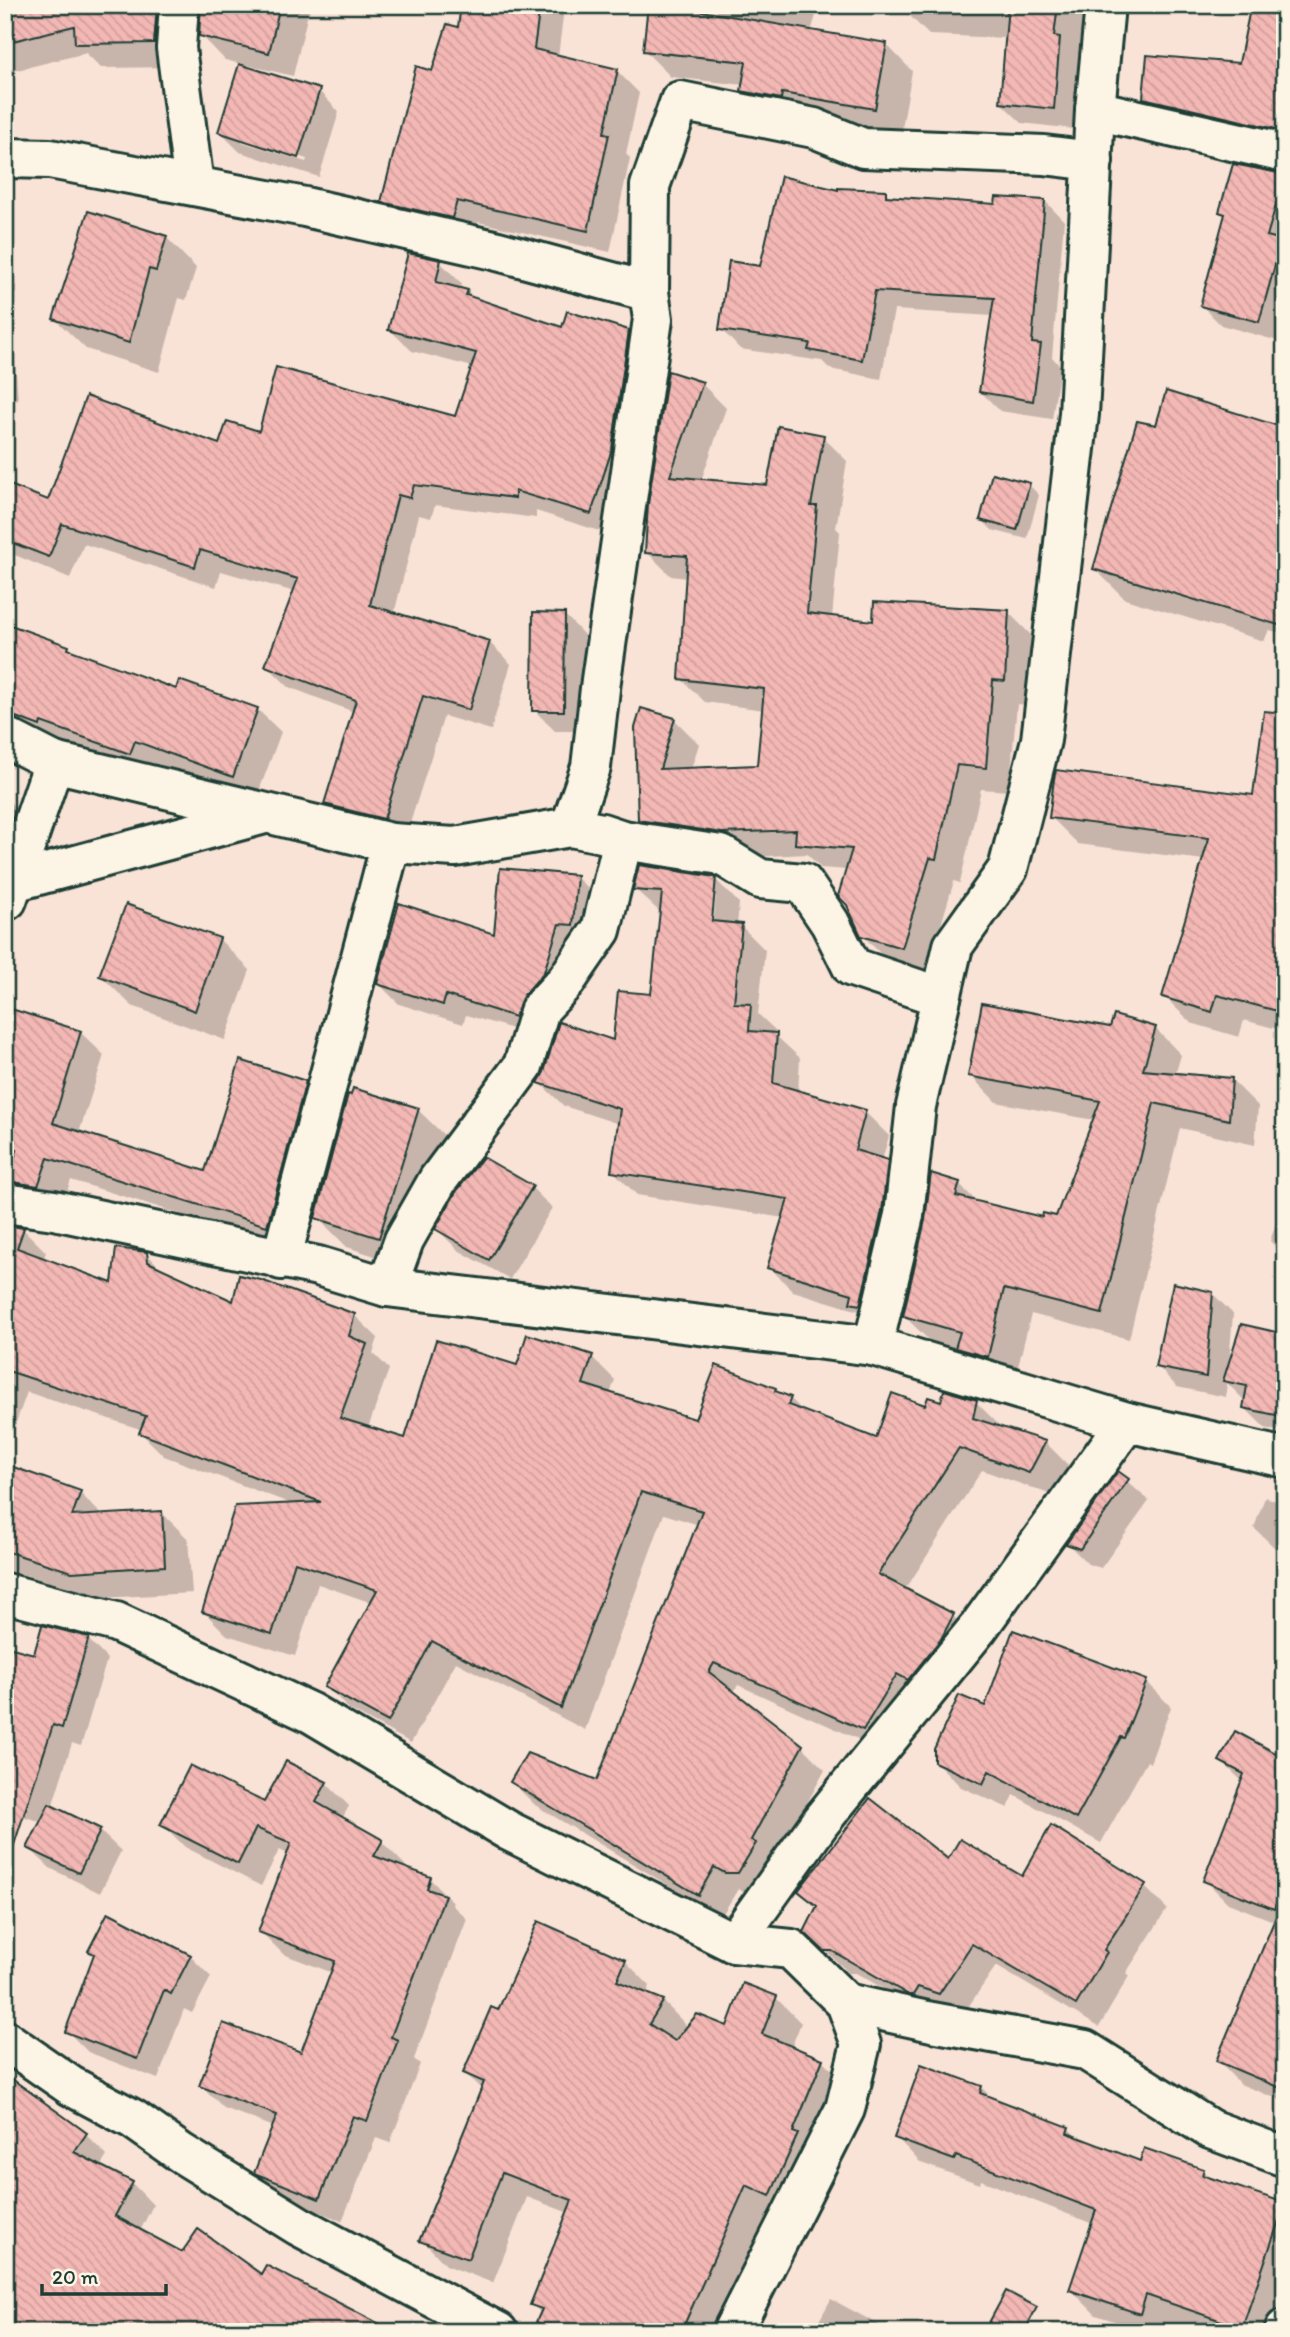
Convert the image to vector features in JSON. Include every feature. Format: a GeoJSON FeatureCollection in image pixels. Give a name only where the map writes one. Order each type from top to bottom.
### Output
{"type":"FeatureCollection","features":[{"type":"Feature","properties":{"kind":"street"},"geometry":{"type":"LineString","coordinates":[[179,5],[176,48],[194,185]]}},
{"type":"Feature","properties":{"kind":"street"},"geometry":{"type":"LineString","coordinates":[[873,1346],[904,1215],[916,1106],[953,946],[1008,869],[1041,740],[1079,414],[1095,110],[1105,5]]}},
{"type":"Feature","properties":{"kind":"street"},"geometry":{"type":"LineString","coordinates":[[570,827],[591,767],[653,319],[649,292],[650,186],[680,101],[814,128],[863,148],[1044,155],[1093,161]]}},
{"type":"Feature","properties":{"kind":"street"},"geometry":{"type":"LineString","coordinates":[[1095,110],[1285,153]]}},
{"type":"Feature","properties":{"kind":"street"},"geometry":{"type":"LineString","coordinates":[[5,158],[50,159],[305,207],[494,250],[649,292]]}},
{"type":"Feature","properties":{"kind":"street"},"geometry":{"type":"LineString","coordinates":[[5,737],[54,762],[391,843],[455,847],[570,827],[623,840],[721,855],[760,879],[803,883],[830,923],[852,967],[941,997]]}},
{"type":"Feature","properties":{"kind":"street"},"geometry":{"type":"LineString","coordinates":[[9,894],[54,762]]}},
{"type":"Feature","properties":{"kind":"street"},"geometry":{"type":"LineString","coordinates":[[9,894],[267,813]]}},
{"type":"Feature","properties":{"kind":"street"},"geometry":{"type":"LineString","coordinates":[[387,1287],[404,1240],[438,1180],[523,1066],[540,1009],[566,981],[601,930],[623,840]]}},
{"type":"Feature","properties":{"kind":"street"},"geometry":{"type":"LineString","coordinates":[[281,1260],[391,843]]}},
{"type":"Feature","properties":{"kind":"street"},"geometry":{"type":"LineString","coordinates":[[5,1203],[54,1210],[318,1266],[387,1287],[873,1346],[1127,1422],[1285,1458]]}},
{"type":"Feature","properties":{"kind":"street"},"geometry":{"type":"LineString","coordinates":[[734,1944],[821,1821],[978,1628],[1127,1422]]}},
{"type":"Feature","properties":{"kind":"street"},"geometry":{"type":"LineString","coordinates":[[5,1594],[116,1622],[311,1713],[509,1831],[734,1944],[790,1949],[846,2003],[861,2044],[845,2109],[732,2332]]}},
{"type":"Feature","properties":{"kind":"street"},"geometry":{"type":"LineString","coordinates":[[846,2003],[1085,2050],[1210,2129],[1285,2157]]}},
{"type":"Feature","properties":{"kind":"street"},"geometry":{"type":"LineString","coordinates":[[5,2040],[71,2086],[133,2119],[181,2153],[299,2226],[498,2332]]}},
{"type":"Feature","properties":{"kind":"building"},"geometry":{"type":"Polygon","coordinates":[[[5,5],[157,5],[154,43],[75,44],[74,26],[5,43],[5,5]]]}},
{"type":"Feature","properties":{"kind":"building"},"geometry":{"type":"Polygon","coordinates":[[[201,5],[280,5],[269,53],[199,36],[201,5]]]}},
{"type":"Feature","properties":{"kind":"building"},"geometry":{"type":"Polygon","coordinates":[[[461,5],[540,5],[534,49],[618,69],[604,133],[609,134],[588,231],[457,201],[452,218],[381,202],[416,66],[432,71],[447,24],[458,27],[461,5]]]}},
{"type":"Feature","properties":{"kind":"building"},"geometry":{"type":"Polygon","coordinates":[[[648,5],[695,8],[887,43],[875,109],[782,93],[781,99],[741,91],[746,62],[643,51],[648,5]]]}},
{"type":"Feature","properties":{"kind":"building"},"geometry":{"type":"Polygon","coordinates":[[[1008,5],[1058,5],[1054,36],[1060,37],[1054,109],[1000,103],[1008,5]]]}},
{"type":"Feature","properties":{"kind":"building"},"geometry":{"type":"Polygon","coordinates":[[[1250,9],[1285,16],[1285,131],[1143,98],[1147,55],[1239,63],[1250,9]]]}},
{"type":"Feature","properties":{"kind":"building"},"geometry":{"type":"Polygon","coordinates":[[[239,64],[320,89],[298,158],[218,132],[239,64]]]}},
{"type":"Feature","properties":{"kind":"building"},"geometry":{"type":"Polygon","coordinates":[[[1233,164],[1285,174],[1267,236],[1282,240],[1259,322],[1200,306],[1225,214],[1219,212],[1233,164]]]}},
{"type":"Feature","properties":{"kind":"building"},"geometry":{"type":"Polygon","coordinates":[[[781,176],[838,190],[886,190],[886,196],[995,204],[996,197],[1045,200],[1032,343],[1041,344],[1033,401],[979,392],[994,298],[875,291],[862,360],[808,350],[810,343],[719,330],[729,261],[760,266],[781,176]]]}},
{"type":"Feature","properties":{"kind":"building"},"geometry":{"type":"Polygon","coordinates":[[[88,211],[167,236],[156,271],[149,269],[129,343],[53,319],[88,211]]]}},
{"type":"Feature","properties":{"kind":"building"},"geometry":{"type":"Polygon","coordinates":[[[408,253],[441,260],[436,282],[468,290],[466,295],[562,327],[567,311],[629,330],[612,449],[591,514],[515,491],[515,498],[414,485],[410,498],[398,495],[370,605],[490,641],[469,710],[423,696],[384,819],[324,804],[356,700],[265,666],[298,579],[200,550],[195,567],[62,524],[49,557],[5,540],[5,483],[48,500],[86,396],[219,444],[227,421],[259,431],[276,367],[455,416],[476,353],[388,330],[408,253]]]}},
{"type":"Feature","properties":{"kind":"building"},"geometry":{"type":"Polygon","coordinates":[[[668,371],[703,382],[670,476],[767,485],[778,426],[824,435],[811,506],[817,506],[807,613],[873,621],[874,602],[1009,610],[1005,681],[993,680],[986,768],[957,765],[936,859],[930,858],[902,948],[861,936],[847,905],[838,896],[852,849],[795,844],[796,830],[722,833],[638,820],[635,728],[641,708],[675,718],[660,769],[757,765],[764,689],[679,679],[687,556],[645,553],[648,504],[668,371]]]}},
{"type":"Feature","properties":{"kind":"building"},"geometry":{"type":"Polygon","coordinates":[[[1166,391],[1285,428],[1285,627],[1093,569],[1137,421],[1156,425],[1166,391]]]}},
{"type":"Feature","properties":{"kind":"building"},"geometry":{"type":"Polygon","coordinates":[[[992,473],[1030,483],[1017,530],[980,520],[992,473]]]}},
{"type":"Feature","properties":{"kind":"building"},"geometry":{"type":"Polygon","coordinates":[[[533,612],[565,613],[564,711],[532,711],[533,612]]]}},
{"type":"Feature","properties":{"kind":"building"},"geometry":{"type":"Polygon","coordinates":[[[5,623],[176,689],[179,680],[258,708],[233,777],[135,741],[130,754],[41,722],[40,726],[5,713],[5,623]]]}},
{"type":"Feature","properties":{"kind":"building"},"geometry":{"type":"Polygon","coordinates":[[[1264,711],[1285,713],[1285,1013],[1217,995],[1212,1012],[1162,997],[1209,838],[1049,818],[1054,779],[1056,770],[1253,795],[1264,711]]]}},
{"type":"Feature","properties":{"kind":"building"},"geometry":{"type":"Polygon","coordinates":[[[639,865],[716,877],[712,921],[742,924],[734,1003],[751,1004],[749,1031],[777,1033],[773,1083],[866,1110],[855,1150],[888,1160],[882,1211],[860,1305],[850,1303],[852,1294],[767,1268],[788,1199],[611,1172],[620,1109],[538,1083],[559,1022],[613,1040],[618,991],[651,994],[662,892],[633,890],[639,865]]]}},
{"type":"Feature","properties":{"kind":"building"},"geometry":{"type":"Polygon","coordinates":[[[500,868],[577,875],[573,925],[559,924],[544,972],[524,995],[515,1017],[446,995],[443,1005],[377,984],[399,903],[494,934],[500,868]]]}},
{"type":"Feature","properties":{"kind":"building"},"geometry":{"type":"Polygon","coordinates":[[[126,904],[220,938],[195,1011],[99,976],[126,904]]]}},
{"type":"Feature","properties":{"kind":"building"},"geometry":{"type":"Polygon","coordinates":[[[982,1003],[1110,1027],[1114,1015],[1156,1027],[1143,1070],[1232,1078],[1229,1120],[1154,1103],[1102,1314],[1004,1289],[988,1357],[955,1348],[960,1332],[903,1316],[925,1220],[931,1173],[960,1182],[956,1196],[1042,1217],[1043,1213],[1056,1216],[1100,1101],[968,1076],[982,1003]]]}},
{"type":"Feature","properties":{"kind":"building"},"geometry":{"type":"Polygon","coordinates":[[[5,1007],[81,1031],[53,1123],[205,1171],[240,1060],[306,1081],[267,1226],[48,1158],[38,1186],[7,1181],[17,1150],[5,1149],[5,1007]]]}},
{"type":"Feature","properties":{"kind":"building"},"geometry":{"type":"Polygon","coordinates":[[[353,1088],[419,1108],[379,1238],[315,1218],[348,1094],[351,1095],[353,1088]]]}},
{"type":"Feature","properties":{"kind":"building"},"geometry":{"type":"Polygon","coordinates":[[[483,1157],[533,1186],[489,1260],[435,1229],[456,1192],[483,1157]]]}},
{"type":"Feature","properties":{"kind":"building"},"geometry":{"type":"Polygon","coordinates":[[[5,1225],[24,1228],[17,1248],[112,1283],[116,1248],[147,1252],[148,1262],[233,1301],[239,1275],[261,1280],[355,1314],[349,1336],[367,1344],[340,1418],[405,1438],[436,1340],[517,1365],[527,1334],[593,1355],[583,1384],[695,1419],[716,1365],[776,1388],[775,1391],[791,1397],[788,1405],[876,1438],[892,1393],[925,1405],[928,1397],[941,1401],[944,1390],[977,1400],[973,1418],[1046,1441],[1029,1473],[959,1448],[878,1574],[954,1614],[941,1639],[908,1680],[897,1674],[863,1730],[714,1663],[709,1672],[803,1745],[751,1840],[756,1843],[738,1873],[725,1873],[714,1867],[698,1895],[510,1782],[527,1753],[597,1780],[702,1511],[641,1492],[561,1708],[432,1641],[388,1722],[324,1687],[377,1590],[295,1562],[272,1634],[202,1612],[235,1506],[321,1502],[139,1433],[146,1416],[5,1370],[5,1225]]]}},
{"type":"Feature","properties":{"kind":"building"},"geometry":{"type":"Polygon","coordinates":[[[1173,1283],[1213,1292],[1206,1377],[1155,1367],[1173,1283]]]}},
{"type":"Feature","properties":{"kind":"building"},"geometry":{"type":"Polygon","coordinates":[[[1241,1324],[1285,1334],[1285,1417],[1243,1408],[1247,1386],[1223,1381],[1241,1324]]]}},
{"type":"Feature","properties":{"kind":"building"},"geometry":{"type":"Polygon","coordinates":[[[5,1464],[81,1491],[72,1516],[162,1511],[165,1566],[72,1572],[5,1551],[5,1464]]]}},
{"type":"Feature","properties":{"kind":"building"},"geometry":{"type":"Polygon","coordinates":[[[1118,1471],[1129,1479],[1080,1549],[1066,1544],[1118,1471]]]}},
{"type":"Feature","properties":{"kind":"building"},"geometry":{"type":"Polygon","coordinates":[[[42,1625],[89,1637],[62,1728],[53,1725],[12,1851],[5,1850],[5,1646],[34,1654],[42,1625]]]}},
{"type":"Feature","properties":{"kind":"building"},"geometry":{"type":"Polygon","coordinates":[[[1013,1630],[1147,1680],[1124,1738],[1121,1737],[1076,1819],[989,1771],[983,1784],[934,1762],[934,1749],[959,1695],[985,1706],[1013,1630]]]}},
{"type":"Feature","properties":{"kind":"building"},"geometry":{"type":"Polygon","coordinates":[[[1235,1731],[1285,1758],[1285,1881],[1274,1909],[1203,1881],[1244,1774],[1219,1761],[1235,1731]]]}},
{"type":"Feature","properties":{"kind":"building"},"geometry":{"type":"Polygon","coordinates":[[[286,1761],[327,1782],[316,1802],[383,1840],[374,1856],[431,1877],[427,1889],[445,1895],[391,2037],[398,2040],[367,2121],[353,2116],[319,2199],[254,2173],[277,2115],[199,2086],[223,2023],[301,2052],[335,1961],[258,1932],[291,1843],[256,1828],[238,1864],[160,1825],[190,1765],[264,1802],[286,1761]]]}},
{"type":"Feature","properties":{"kind":"building"},"geometry":{"type":"Polygon","coordinates":[[[870,1798],[948,1859],[960,1839],[1022,1876],[1051,1825],[1146,1884],[1104,1950],[1107,1952],[1076,2005],[972,1944],[939,1994],[918,1987],[913,1995],[909,1995],[832,1951],[824,1951],[804,1932],[817,1906],[798,1891],[870,1798]]]}},
{"type":"Feature","properties":{"kind":"building"},"geometry":{"type":"Polygon","coordinates":[[[49,1804],[101,1829],[79,1873],[27,1848],[49,1804]]]}},
{"type":"Feature","properties":{"kind":"building"},"geometry":{"type":"Polygon","coordinates":[[[1285,1897],[1285,2090],[1216,2061],[1285,1897]]]}},
{"type":"Feature","properties":{"kind":"building"},"geometry":{"type":"Polygon","coordinates":[[[108,1912],[191,1955],[171,1994],[164,1990],[137,2059],[65,2032],[94,1954],[88,1951],[108,1912]]]}},
{"type":"Feature","properties":{"kind":"building"},"geometry":{"type":"Polygon","coordinates":[[[538,1921],[626,1960],[617,1981],[664,2000],[649,2024],[675,2041],[697,2014],[727,2026],[743,1983],[777,1996],[762,2034],[823,2059],[793,2132],[798,2134],[770,2196],[746,2185],[681,2332],[559,2332],[536,2322],[542,2309],[530,2305],[572,2200],[502,2173],[468,2259],[419,2241],[484,2082],[463,2073],[491,2007],[498,2010],[538,1921]]]}},
{"type":"Feature","properties":{"kind":"building"},"geometry":{"type":"Polygon","coordinates":[[[921,2064],[982,2086],[980,2093],[1069,2127],[1067,2133],[1140,2161],[1144,2148],[1204,2169],[1202,2175],[1285,2203],[1242,2328],[1146,2295],[1140,2314],[1069,2290],[1096,2210],[956,2156],[954,2160],[894,2138],[921,2064]]]}},
{"type":"Feature","properties":{"kind":"building"},"geometry":{"type":"Polygon","coordinates":[[[5,2074],[87,2133],[74,2152],[133,2182],[115,2216],[182,2252],[198,2229],[261,2274],[266,2265],[395,2332],[22,2332],[5,2321],[5,2074]]]}},
{"type":"Feature","properties":{"kind":"building"},"geometry":{"type":"Polygon","coordinates":[[[1006,2291],[1037,2307],[1024,2332],[984,2332],[1006,2291]]]}}]}
